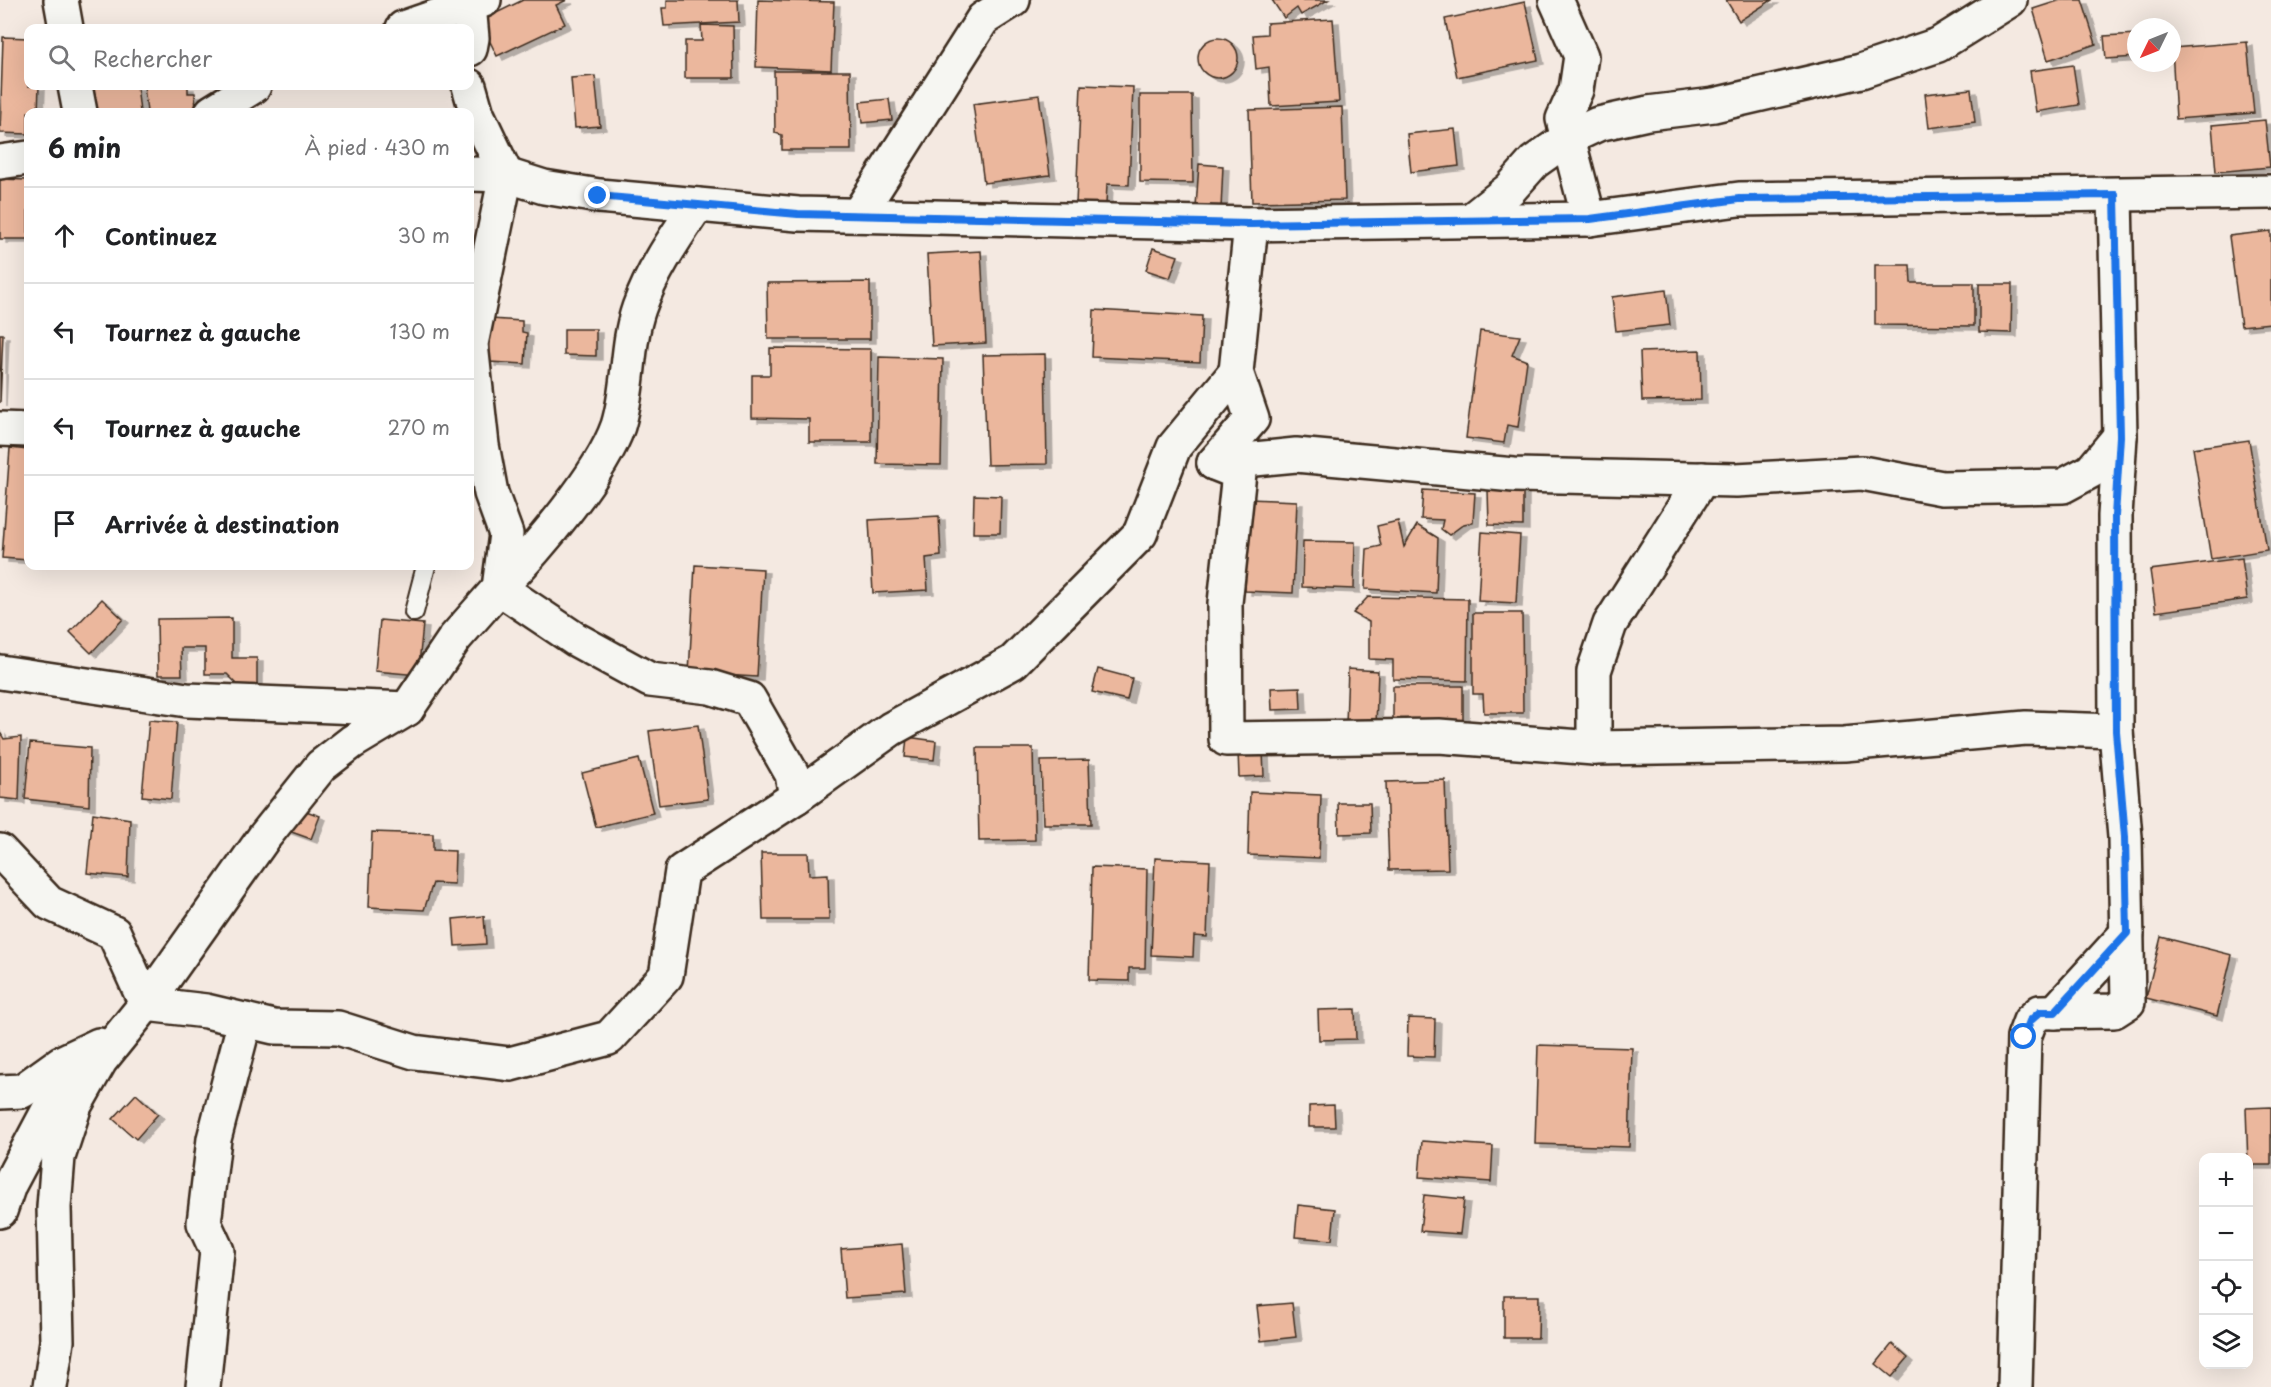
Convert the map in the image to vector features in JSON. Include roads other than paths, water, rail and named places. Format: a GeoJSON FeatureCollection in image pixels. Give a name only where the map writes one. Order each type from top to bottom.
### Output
{"type":"FeatureCollection","features":[{"type":"Feature","properties":{"kind":"street"},"geometry":{"type":"LineString","coordinates":[[61,0],[65,24]]}},
{"type":"Feature","properties":{"kind":"street"},"geometry":{"type":"LineString","coordinates":[[858,215],[983,19],[1013,0]]}},
{"type":"Feature","properties":{"kind":"street"},"geometry":{"type":"LineString","coordinates":[[1556,0],[1581,56],[1576,90],[1563,119],[1590,219]]}},
{"type":"Feature","properties":{"kind":"street"},"geometry":{"type":"LineString","coordinates":[[1471,220],[1510,189],[1534,162],[1568,138],[1598,124],[1648,113],[1725,103],[1861,71],[1938,45],[2010,0]]}},
{"type":"Feature","properties":{"kind":"street"},"geometry":{"type":"LineString","coordinates":[[414,24],[476,2],[474,24]]}},
{"type":"Feature","properties":{"kind":"street"},"geometry":{"type":"LineString","coordinates":[[76,90],[79,108]]}},
{"type":"Feature","properties":{"kind":"street"},"geometry":{"type":"LineString","coordinates":[[217,108],[246,90]]}},
{"type":"Feature","properties":{"kind":"street"},"geometry":{"type":"LineString","coordinates":[[471,90],[477,114],[506,174],[477,282],[474,313]]}},
{"type":"Feature","properties":{"kind":"street"},"geometry":{"type":"LineString","coordinates":[[0,162],[24,159]]}},
{"type":"Feature","properties":{"kind":"street"},"geometry":{"type":"LineString","coordinates":[[474,174],[506,174],[544,187],[598,196],[798,214],[1251,224],[1590,219],[1739,199],[2271,192]]}},
{"type":"Feature","properties":{"kind":"street"},"geometry":{"type":"LineString","coordinates":[[2014,1387],[2024,1037],[2030,1021],[2040,1012],[2114,1011],[2128,1002],[2125,837],[2116,731],[2115,516],[2120,436],[2115,195]]}},
{"type":"Feature","properties":{"kind":"street"},"geometry":{"type":"LineString","coordinates":[[50,1387],[57,1341],[54,1207],[58,1157],[75,1105],[100,1061],[146,1004],[211,910],[321,766],[352,742],[407,709],[455,638],[561,515],[602,457],[618,426],[638,310],[660,261],[697,205]]}},
{"type":"Feature","properties":{"kind":"street"},"geometry":{"type":"LineString","coordinates":[[1214,463],[1252,419],[1236,372],[1251,224]]}},
{"type":"Feature","properties":{"kind":"street"},"geometry":{"type":"LineString","coordinates":[[146,1004],[206,1011],[274,1027],[338,1028],[414,1052],[510,1064],[609,1038],[666,976],[682,871],[796,797],[891,729],[1013,662],[1140,534],[1174,447],[1236,372]]}},
{"type":"Feature","properties":{"kind":"street"},"geometry":{"type":"LineString","coordinates":[[474,385],[491,493],[506,534],[499,588]]}},
{"type":"Feature","properties":{"kind":"street"},"geometry":{"type":"LineString","coordinates":[[0,429],[24,430]]}},
{"type":"Feature","properties":{"kind":"street"},"geometry":{"type":"LineString","coordinates":[[1214,463],[1296,455],[1514,475],[1736,480],[1862,473],[1942,488],[2064,486],[2091,471],[2120,436]]}},
{"type":"Feature","properties":{"kind":"street"},"geometry":{"type":"LineString","coordinates":[[1214,463],[1239,472],[1225,603],[1226,739],[1440,736],[1594,748],[1844,744],[2026,728],[2116,731]]}},
{"type":"Feature","properties":{"kind":"street"},"geometry":{"type":"LineString","coordinates":[[1594,748],[1594,671],[1610,624],[1702,479]]}},
{"type":"Feature","properties":{"kind":"street"},"geometry":{"type":"LineString","coordinates":[[499,588],[575,639],[650,680],[710,687],[749,699],[792,774],[796,797]]}},
{"type":"Feature","properties":{"kind":"street"},"geometry":{"type":"LineString","coordinates":[[0,672],[187,700],[407,709]]}},
{"type":"Feature","properties":{"kind":"street"},"geometry":{"type":"LineString","coordinates":[[0,851],[49,903],[114,933],[146,1004]]}},
{"type":"Feature","properties":{"kind":"street"},"geometry":{"type":"LineString","coordinates":[[2055,1012],[2127,933]]}},
{"type":"Feature","properties":{"kind":"street"},"geometry":{"type":"LineString","coordinates":[[203,1387],[217,1251],[204,1223],[214,1139],[245,1020]]}},
{"type":"Feature","properties":{"kind":"street"},"geometry":{"type":"LineString","coordinates":[[0,1092],[22,1091],[61,1063],[121,1035]]}},
{"type":"Feature","properties":{"kind":"street"},"geometry":{"type":"LineString","coordinates":[[0,1211],[9,1185],[52,1104],[121,1035]]}},
{"type":"Feature","properties":{"kind":"lane"},"geometry":{"type":"LineString","coordinates":[[414,612],[425,570]]}}]}
